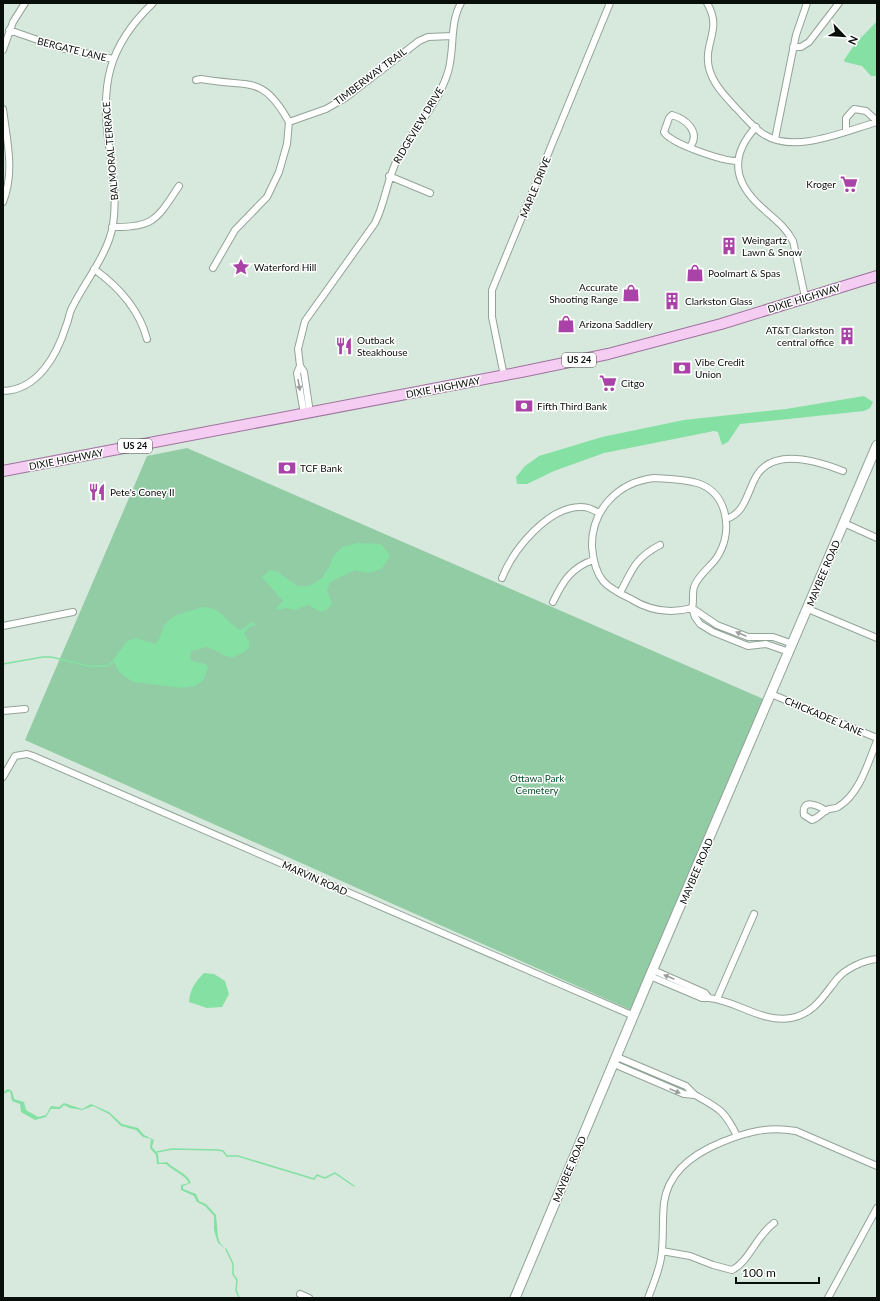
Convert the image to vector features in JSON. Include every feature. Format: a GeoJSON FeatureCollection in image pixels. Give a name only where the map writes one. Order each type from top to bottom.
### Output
{"type":"FeatureCollection","features":[{"type":"Feature","properties":{"kind":"main road","name":"DIXIE HIGHWAY"},"geometry":{"type":"LineString","coordinates":[[3,471],[504,376],[608,354],[721,324],[877,276]]}},
{"type":"Feature","properties":{"kind":"main road","name":"MAYBEE ROAD"},"geometry":{"type":"LineString","coordinates":[[515,1298],[877,445]]}},
{"type":"Feature","properties":{"kind":"street"},"geometry":{"type":"LineString","coordinates":[[3,50],[9,30],[25,3]]}},
{"type":"Feature","properties":{"kind":"street","name":"BALMORAL TERRACE"},"geometry":{"type":"LineString","coordinates":[[3,391],[22,387],[46,368],[55,355],[72,307],[94,269],[112,226],[115,187],[106,121],[105,97],[113,59],[122,39],[135,20],[153,3]]}},
{"type":"Feature","properties":{"kind":"street","name":"RIDGEVIEW DRIVE"},"geometry":{"type":"LineString","coordinates":[[307,413],[304,372],[300,366],[298,349],[305,321],[381,212],[390,176],[399,156],[423,121],[441,87],[451,60],[455,16],[461,3]]}},
{"type":"Feature","properties":{"kind":"street","name":"MAPLE DRIVE"},"geometry":{"type":"LineString","coordinates":[[504,376],[492,317],[492,290],[610,3]]}},
{"type":"Feature","properties":{"kind":"street"},"geometry":{"type":"LineString","coordinates":[[707,3],[713,13],[714,26],[708,56],[709,68],[720,90],[765,135],[794,143],[809,142],[877,122]]}},
{"type":"Feature","properties":{"kind":"street"},"geometry":{"type":"LineString","coordinates":[[775,139],[793,47],[799,23],[807,3]]}},
{"type":"Feature","properties":{"kind":"street"},"geometry":{"type":"LineString","coordinates":[[793,47],[801,47],[809,42],[840,3]]}},
{"type":"Feature","properties":{"kind":"street","name":"BERGATE LANE"},"geometry":{"type":"LineString","coordinates":[[9,30],[61,48],[113,59]]}},
{"type":"Feature","properties":{"kind":"street","name":"TIMBERWAY TRAIL"},"geometry":{"type":"LineString","coordinates":[[289,122],[326,109],[345,98],[419,41],[428,37],[452,36]]}},
{"type":"Feature","properties":{"kind":"street"},"geometry":{"type":"LineString","coordinates":[[196,80],[201,79],[248,84],[259,87],[272,96],[289,122],[287,144],[279,172],[270,192],[235,230],[213,268]]}},
{"type":"Feature","properties":{"kind":"street"},"geometry":{"type":"LineString","coordinates":[[3,109],[10,168],[9,180],[3,202]]}},
{"type":"Feature","properties":{"kind":"street"},"geometry":{"type":"LineString","coordinates":[[846,130],[846,118],[854,110],[866,111],[877,122]]}},
{"type":"Feature","properties":{"kind":"street"},"geometry":{"type":"LineString","coordinates":[[690,147],[692,143],[692,128],[687,121],[672,115],[665,128],[665,135],[690,147],[717,159],[737,161]]}},
{"type":"Feature","properties":{"kind":"street"},"geometry":{"type":"LineString","coordinates":[[756,127],[742,145],[737,161],[746,189],[757,203],[783,226],[790,236],[805,297]]}},
{"type":"Feature","properties":{"kind":"street"},"geometry":{"type":"LineString","coordinates":[[390,176],[430,193]]}},
{"type":"Feature","properties":{"kind":"street"},"geometry":{"type":"LineString","coordinates":[[112,226],[133,227],[151,221],[179,186]]}},
{"type":"Feature","properties":{"kind":"street"},"geometry":{"type":"LineString","coordinates":[[94,269],[117,287],[129,302],[144,327],[146,339]]}},
{"type":"Feature","properties":{"kind":"street"},"geometry":{"type":"LineString","coordinates":[[726,519],[734,517],[740,512],[757,475],[763,468],[775,461],[792,459],[816,461],[842,472]]}},
{"type":"Feature","properties":{"kind":"street"},"geometry":{"type":"LineString","coordinates":[[791,648],[765,636],[748,637],[717,625],[692,608],[661,611],[638,603],[606,585],[592,560],[593,530],[599,513],[610,497],[623,488],[642,479],[654,478],[686,481],[704,486],[710,490],[718,499],[726,519],[728,532],[726,542],[718,556],[697,580],[694,589],[692,608],[700,624],[713,632],[748,646],[766,644],[791,648]]}},
{"type":"Feature","properties":{"kind":"street"},"geometry":{"type":"LineString","coordinates":[[502,578],[517,550],[545,522],[563,511],[572,508],[582,507],[599,513]]}},
{"type":"Feature","properties":{"kind":"street"},"geometry":{"type":"LineString","coordinates":[[844,523],[877,538]]}},
{"type":"Feature","properties":{"kind":"street"},"geometry":{"type":"LineString","coordinates":[[620,593],[637,562],[642,556],[660,545]]}},
{"type":"Feature","properties":{"kind":"street"},"geometry":{"type":"LineString","coordinates":[[553,602],[563,581],[569,574],[575,568],[592,560]]}},
{"type":"Feature","properties":{"kind":"street"},"geometry":{"type":"LineString","coordinates":[[808,608],[877,638]]}},
{"type":"Feature","properties":{"kind":"street"},"geometry":{"type":"LineString","coordinates":[[3,626],[74,612]]}},
{"type":"Feature","properties":{"kind":"street"},"geometry":{"type":"LineString","coordinates":[[713,632],[717,625]]}},
{"type":"Feature","properties":{"kind":"street"},"geometry":{"type":"LineString","coordinates":[[765,636],[766,644]]}},
{"type":"Feature","properties":{"kind":"street","name":"CHICKADEE LANE"},"geometry":{"type":"LineString","coordinates":[[771,694],[877,740]]}},
{"type":"Feature","properties":{"kind":"street"},"geometry":{"type":"LineString","coordinates":[[3,711],[25,709]]}},
{"type":"Feature","properties":{"kind":"street"},"geometry":{"type":"LineString","coordinates":[[826,810],[838,807],[852,793],[859,783],[877,740]]}},
{"type":"Feature","properties":{"kind":"street","name":"MARVIN ROAD"},"geometry":{"type":"LineString","coordinates":[[4,774],[15,756],[27,754],[634,1016]]}},
{"type":"Feature","properties":{"kind":"street"},"geometry":{"type":"LineString","coordinates":[[717,999],[754,914]]}},
{"type":"Feature","properties":{"kind":"street"},"geometry":{"type":"LineString","coordinates":[[652,973],[684,987],[702,998],[717,999],[764,1017],[792,1018],[810,1010],[822,999],[837,979],[847,970],[871,959],[877,959]]}},
{"type":"Feature","properties":{"kind":"street"},"geometry":{"type":"LineString","coordinates":[[615,1060],[686,1086],[695,1094],[722,1111],[728,1118],[738,1136]]}},
{"type":"Feature","properties":{"kind":"street"},"geometry":{"type":"LineString","coordinates":[[615,1060],[658,1083],[684,1094],[695,1094]]}},
{"type":"Feature","properties":{"kind":"street"},"geometry":{"type":"LineString","coordinates":[[658,1083],[661,1076]]}},
{"type":"Feature","properties":{"kind":"street"},"geometry":{"type":"LineString","coordinates":[[648,1298],[659,1267],[662,1251],[664,1202],[675,1176],[684,1164],[706,1149],[738,1136],[769,1128],[796,1131],[877,1166]]}},
{"type":"Feature","properties":{"kind":"street"},"geometry":{"type":"LineString","coordinates":[[828,1298],[877,1208]]}},
{"type":"Feature","properties":{"kind":"street"},"geometry":{"type":"LineString","coordinates":[[662,1251],[690,1256],[713,1266],[732,1270],[742,1262],[757,1240],[774,1223]]}},
{"type":"Feature","properties":{"kind":"street"},"geometry":{"type":"LineString","coordinates":[[300,1294],[309,1298]]}},
{"type":"Feature","properties":{"kind":"green space","name":"Ottawa Park Cemetery"},"geometry":{"type":"Polygon","coordinates":[[[187,448],[766,700],[633,1011],[25,740],[147,456],[187,448]]]}},
{"type":"Feature","properties":{"kind":"shaded area"},"geometry":{"type":"Polygon","coordinates":[[[877,21],[877,76],[871,76],[862,66],[845,62],[844,60],[855,44],[877,21]]]}},
{"type":"Feature","properties":{"kind":"shaded area"},"geometry":{"type":"Polygon","coordinates":[[[864,396],[873,402],[870,408],[864,411],[740,424],[728,442],[722,445],[718,432],[714,431],[604,453],[554,471],[527,484],[517,484],[516,477],[525,466],[539,456],[602,437],[684,420],[786,409],[864,396]]]}},
{"type":"Feature","properties":{"kind":"shaded area"},"geometry":{"type":"Polygon","coordinates":[[[357,543],[381,544],[390,556],[382,569],[368,573],[355,570],[330,582],[327,591],[332,603],[328,609],[320,612],[309,605],[294,610],[286,608],[278,610],[276,608],[283,601],[262,577],[270,570],[278,572],[297,586],[309,586],[322,578],[333,557],[342,547],[357,543]]]}},
{"type":"Feature","properties":{"kind":"shaded area"},"geometry":{"type":"Polygon","coordinates":[[[202,607],[214,609],[240,630],[252,622],[255,623],[255,625],[249,627],[244,633],[249,642],[249,648],[232,657],[206,647],[191,651],[190,659],[195,662],[206,664],[208,667],[203,681],[195,686],[182,688],[133,682],[119,672],[113,660],[127,641],[136,638],[155,644],[167,622],[179,614],[202,607]]]}},
{"type":"Feature","properties":{"kind":"shaded area"},"geometry":{"type":"Polygon","coordinates":[[[204,973],[214,974],[225,981],[229,994],[222,1007],[207,1008],[189,1002],[190,993],[204,973]]]}},
{"type":"Feature","properties":{"kind":"shaded area"},"geometry":{"type":"Polygon","coordinates":[[[8,1089],[12,1091],[14,1099],[24,1102],[26,1110],[38,1117],[46,1115],[51,1106],[59,1107],[64,1103],[82,1109],[91,1104],[109,1112],[122,1124],[138,1128],[144,1135],[154,1140],[152,1147],[158,1154],[159,1163],[167,1162],[187,1176],[191,1183],[183,1186],[183,1189],[196,1194],[199,1201],[206,1204],[216,1215],[218,1237],[220,1243],[226,1249],[218,1243],[214,1230],[214,1216],[205,1206],[197,1202],[194,1196],[181,1190],[181,1185],[189,1183],[187,1180],[166,1164],[157,1164],[156,1155],[150,1148],[151,1139],[143,1137],[136,1130],[121,1126],[109,1114],[93,1106],[82,1110],[70,1108],[64,1105],[60,1109],[51,1109],[46,1117],[35,1120],[21,1112],[20,1104],[12,1101],[10,1091],[3,1094],[3,1092],[8,1089]]]}},
{"type":"Feature","properties":{"kind":"waterway"},"geometry":{"type":"LineString","coordinates":[[3,664],[43,657],[51,657],[89,666],[108,666],[113,662]]}},
{"type":"Feature","properties":{"kind":"waterway"},"geometry":{"type":"LineString","coordinates":[[157,1152],[172,1149],[218,1150],[223,1151],[227,1156],[238,1156],[314,1179],[317,1175],[325,1178],[335,1173],[354,1186]]}},
{"type":"Feature","properties":{"kind":"waterway"},"geometry":{"type":"LineString","coordinates":[[226,1249],[233,1264],[233,1274],[237,1280],[236,1290],[239,1298]]}},
{"type":"Feature","properties":{"kind":"place","name":"Kroger"},"geometry":{"type":"Point","coordinates":[849,184]}},
{"type":"Feature","properties":{"kind":"place","name":"Weingartz Lawn & Snow"},"geometry":{"type":"Point","coordinates":[729,246]}},
{"type":"Feature","properties":{"kind":"place","name":"Waterford Hill"},"geometry":{"type":"Point","coordinates":[241,267]}},
{"type":"Feature","properties":{"kind":"place","name":"Poolmart & Spas"},"geometry":{"type":"Point","coordinates":[695,273]}},
{"type":"Feature","properties":{"kind":"place","name":"Accurate Shooting Range"},"geometry":{"type":"Point","coordinates":[631,293]}},
{"type":"Feature","properties":{"kind":"place","name":"Clarkston Glass"},"geometry":{"type":"Point","coordinates":[672,301]}},
{"type":"Feature","properties":{"kind":"place","name":"Arizona Saddlery"},"geometry":{"type":"Point","coordinates":[566,324]}},
{"type":"Feature","properties":{"kind":"place","name":"AT&T Clarkston central office"},"geometry":{"type":"Point","coordinates":[847,336]}},
{"type":"Feature","properties":{"kind":"place","name":"Outback Steakhouse"},"geometry":{"type":"Point","coordinates":[344,346]}},
{"type":"Feature","properties":{"kind":"place","name":"Vibe Credit Union"},"geometry":{"type":"Point","coordinates":[682,368]}},
{"type":"Feature","properties":{"kind":"place","name":"Citgo"},"geometry":{"type":"Point","coordinates":[608,383]}},
{"type":"Feature","properties":{"kind":"place","name":"Fifth Third Bank"},"geometry":{"type":"Point","coordinates":[524,406]}},
{"type":"Feature","properties":{"kind":"place","name":"TCF Bank"},"geometry":{"type":"Point","coordinates":[287,468]}},
{"type":"Feature","properties":{"kind":"place","name":"Pete's Coney II"},"geometry":{"type":"Point","coordinates":[97,492]}}]}
